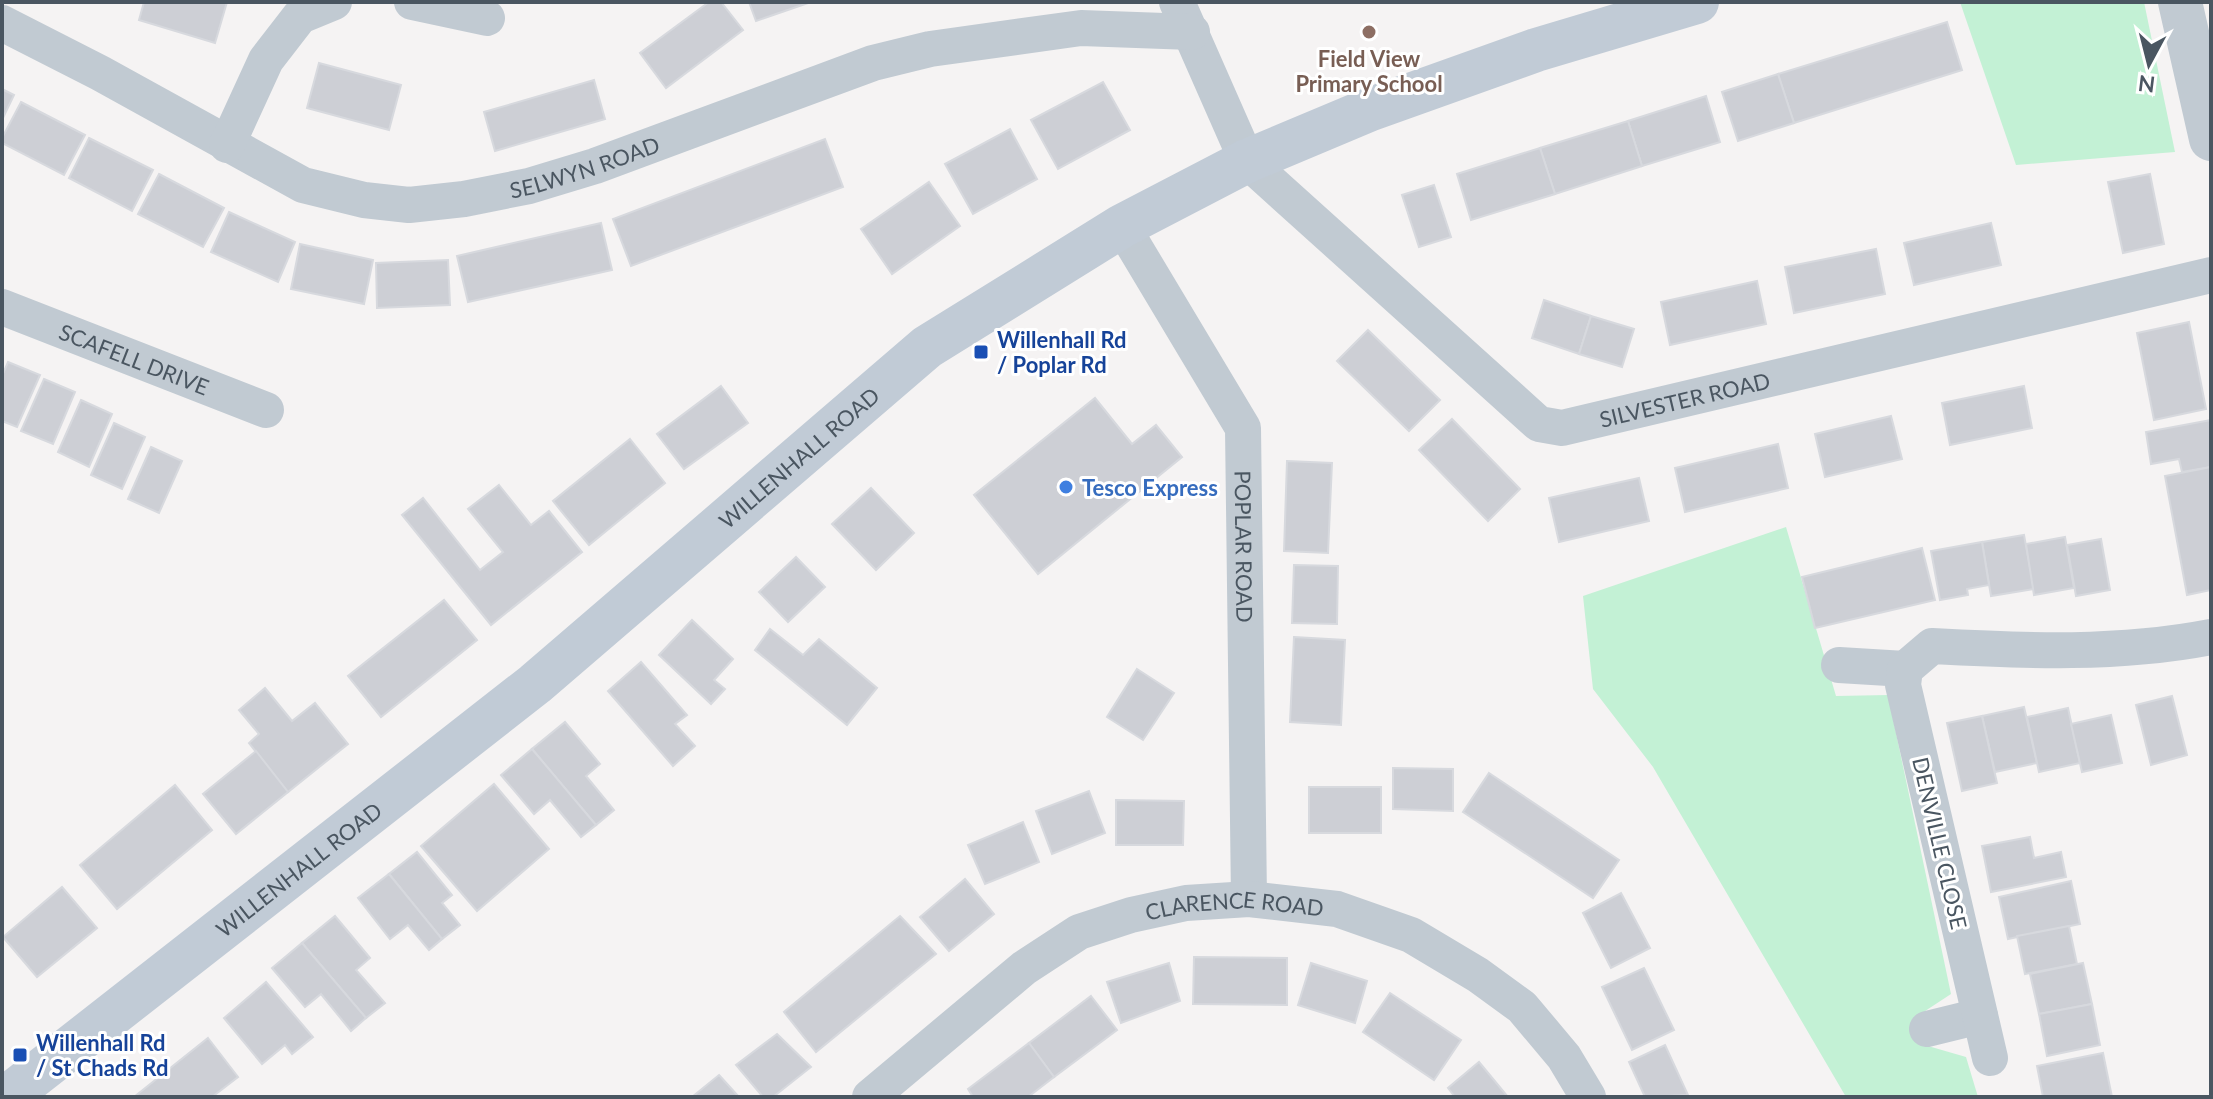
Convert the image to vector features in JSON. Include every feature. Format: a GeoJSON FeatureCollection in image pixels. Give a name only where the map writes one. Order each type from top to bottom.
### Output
{"type":"FeatureCollection","features":[{"type":"Feature","properties":{"kind":"main road","name":"WILLENHALL ROAD"},"geometry":{"type":"LineString","coordinates":[[7,1097],[535,684],[927,347],[1122,226],[1247,161],[1371,109],[1536,50],[1697,2]]}},
{"type":"Feature","properties":{"kind":"street"},"geometry":{"type":"LineString","coordinates":[[227,145],[266,60],[300,16],[334,2]]}},
{"type":"Feature","properties":{"kind":"street"},"geometry":{"type":"LineString","coordinates":[[412,2],[487,18]]}},
{"type":"Feature","properties":{"kind":"street","name":"SELWYN ROAD"},"geometry":{"type":"LineString","coordinates":[[2,23],[100,73],[303,185],[364,200],[409,205],[464,199],[529,186],[595,166],[873,63],[930,49],[1086,15],[1185,17]]}},
{"type":"Feature","properties":{"kind":"street"},"geometry":{"type":"LineString","coordinates":[[2192,15],[2211,139]]}},
{"type":"Feature","properties":{"kind":"street"},"geometry":{"type":"LineString","coordinates":[[1185,17],[1247,161]]}},
{"type":"Feature","properties":{"kind":"street","name":"SILVESTER ROAD"},"geometry":{"type":"LineString","coordinates":[[1247,161],[1539,424],[1562,428],[2211,275]]}},
{"type":"Feature","properties":{"kind":"street","name":"POPLAR ROAD"},"geometry":{"type":"LineString","coordinates":[[1122,226],[1243,428],[1249,899]]}},
{"type":"Feature","properties":{"kind":"street","name":"SCAFELL DRIVE"},"geometry":{"type":"LineString","coordinates":[[2,307],[266,410]]}},
{"type":"Feature","properties":{"kind":"street"},"geometry":{"type":"LineString","coordinates":[[1839,665],[1905,669],[1932,646],[2047,652],[2116,650],[2211,637]]}},
{"type":"Feature","properties":{"kind":"street","name":"DENVILLE CLOSE"},"geometry":{"type":"LineString","coordinates":[[1905,669],[1903,685],[1990,1058]]}},
{"type":"Feature","properties":{"kind":"street","name":"CLARENCE ROAD"},"geometry":{"type":"LineString","coordinates":[[870,1097],[1024,968],[1079,932],[1131,915],[1186,903],[1249,899],[1337,909],[1411,935],[1478,975],[1522,1007],[1564,1057],[1588,1097]]}},
{"type":"Feature","properties":{"kind":"street"},"geometry":{"type":"LineString","coordinates":[[1927,1029],[1980,1016]]}},
{"type":"Feature","properties":{"kind":"green space"},"geometry":{"type":"Polygon","coordinates":[[[1960,2],[2144,2],[2175,152],[2016,165],[1960,2]]]}},
{"type":"Feature","properties":{"kind":"green space"},"geometry":{"type":"Polygon","coordinates":[[[1786,527],[1836,696],[1888,695],[1951,994],[1916,1017],[1928,1046],[1966,1057],[1978,1097],[1846,1097],[1653,767],[1593,689],[1583,596],[1786,527]]]}},
{"type":"Feature","properties":{"kind":"building"},"geometry":{"type":"Polygon","coordinates":[[[144,2],[227,2],[215,43],[139,20],[144,2]]]}},
{"type":"Feature","properties":{"kind":"building"},"geometry":{"type":"Polygon","coordinates":[[[709,2],[721,2],[743,30],[666,88],[640,53],[709,2]]]}},
{"type":"Feature","properties":{"kind":"building"},"geometry":{"type":"Polygon","coordinates":[[[749,2],[811,2],[756,21],[749,2]]]}},
{"type":"Feature","properties":{"kind":"building"},"geometry":{"type":"Polygon","coordinates":[[[1947,22],[1962,70],[1794,123],[1778,74],[1947,22]]]}},
{"type":"Feature","properties":{"kind":"building"},"geometry":{"type":"Polygon","coordinates":[[[319,63],[401,85],[389,130],[307,108],[319,63]]]}},
{"type":"Feature","properties":{"kind":"building"},"geometry":{"type":"Polygon","coordinates":[[[1778,74],[1794,123],[1738,141],[1722,92],[1778,74]]]}},
{"type":"Feature","properties":{"kind":"building"},"geometry":{"type":"Polygon","coordinates":[[[594,80],[605,119],[495,151],[484,112],[594,80]]]}},
{"type":"Feature","properties":{"kind":"building"},"geometry":{"type":"Polygon","coordinates":[[[1103,82],[1130,130],[1058,169],[1031,120],[1103,82]]]}},
{"type":"Feature","properties":{"kind":"building"},"geometry":{"type":"Polygon","coordinates":[[[2,89],[14,95],[2,120],[2,89]]]}},
{"type":"Feature","properties":{"kind":"building"},"geometry":{"type":"Polygon","coordinates":[[[1706,96],[1720,142],[1642,166],[1628,121],[1706,96]]]}},
{"type":"Feature","properties":{"kind":"building"},"geometry":{"type":"Polygon","coordinates":[[[21,102],[85,135],[64,175],[2,143],[21,102]]]}},
{"type":"Feature","properties":{"kind":"building"},"geometry":{"type":"Polygon","coordinates":[[[1628,121],[1642,166],[1555,194],[1540,148],[1628,121]]]}},
{"type":"Feature","properties":{"kind":"building"},"geometry":{"type":"Polygon","coordinates":[[[1010,129],[1037,179],[973,214],[945,164],[1010,129]]]}},
{"type":"Feature","properties":{"kind":"building"},"geometry":{"type":"Polygon","coordinates":[[[89,138],[153,170],[132,211],[69,178],[89,138]]]}},
{"type":"Feature","properties":{"kind":"building"},"geometry":{"type":"Polygon","coordinates":[[[825,139],[843,187],[631,266],[613,219],[825,139]]]}},
{"type":"Feature","properties":{"kind":"building"},"geometry":{"type":"Polygon","coordinates":[[[1540,148],[1555,194],[1471,220],[1457,174],[1540,148]]]}},
{"type":"Feature","properties":{"kind":"building"},"geometry":{"type":"Polygon","coordinates":[[[159,174],[224,208],[203,247],[138,214],[159,174]]]}},
{"type":"Feature","properties":{"kind":"building"},"geometry":{"type":"Polygon","coordinates":[[[2150,174],[2164,244],[2123,253],[2108,182],[2150,174]]]}},
{"type":"Feature","properties":{"kind":"building"},"geometry":{"type":"Polygon","coordinates":[[[929,182],[960,226],[892,274],[861,229],[929,182]]]}},
{"type":"Feature","properties":{"kind":"building"},"geometry":{"type":"Polygon","coordinates":[[[1434,185],[1451,237],[1419,247],[1402,195],[1434,185]]]}},
{"type":"Feature","properties":{"kind":"building"},"geometry":{"type":"Polygon","coordinates":[[[229,212],[295,242],[278,282],[211,252],[229,212]]]}},
{"type":"Feature","properties":{"kind":"building"},"geometry":{"type":"Polygon","coordinates":[[[601,223],[612,270],[468,302],[457,256],[601,223]]]}},
{"type":"Feature","properties":{"kind":"building"},"geometry":{"type":"Polygon","coordinates":[[[1991,223],[2001,265],[1914,285],[1904,243],[1991,223]]]}},
{"type":"Feature","properties":{"kind":"building"},"geometry":{"type":"Polygon","coordinates":[[[300,244],[373,260],[364,304],[291,289],[300,244]]]}},
{"type":"Feature","properties":{"kind":"building"},"geometry":{"type":"Polygon","coordinates":[[[1876,249],[1885,294],[1794,313],[1785,267],[1876,249]]]}},
{"type":"Feature","properties":{"kind":"building"},"geometry":{"type":"Polygon","coordinates":[[[448,260],[450,305],[377,308],[376,263],[448,260]]]}},
{"type":"Feature","properties":{"kind":"building"},"geometry":{"type":"Polygon","coordinates":[[[1757,281],[1766,324],[1670,345],[1661,302],[1757,281]]]}},
{"type":"Feature","properties":{"kind":"building"},"geometry":{"type":"Polygon","coordinates":[[[1544,300],[1591,316],[1579,354],[1532,338],[1544,300]]]}},
{"type":"Feature","properties":{"kind":"building"},"geometry":{"type":"Polygon","coordinates":[[[1591,316],[1634,329],[1622,367],[1579,354],[1591,316]]]}},
{"type":"Feature","properties":{"kind":"building"},"geometry":{"type":"Polygon","coordinates":[[[2189,322],[2206,409],[2154,420],[2137,333],[2189,322]]]}},
{"type":"Feature","properties":{"kind":"building"},"geometry":{"type":"Polygon","coordinates":[[[1368,330],[1440,400],[1409,431],[1337,361],[1368,330]]]}},
{"type":"Feature","properties":{"kind":"building"},"geometry":{"type":"Polygon","coordinates":[[[8,362],[40,375],[17,427],[2,421],[2,376],[8,362]]]}},
{"type":"Feature","properties":{"kind":"building"},"geometry":{"type":"Polygon","coordinates":[[[44,379],[75,392],[53,444],[21,431],[44,379]]]}},
{"type":"Feature","properties":{"kind":"building"},"geometry":{"type":"Polygon","coordinates":[[[721,386],[748,423],[684,469],[657,434],[721,386]]]}},
{"type":"Feature","properties":{"kind":"building"},"geometry":{"type":"Polygon","coordinates":[[[2024,386],[2032,428],[1950,445],[1942,403],[2024,386]]]}},
{"type":"Feature","properties":{"kind":"building"},"geometry":{"type":"Polygon","coordinates":[[[1095,398],[1132,444],[1156,425],[1182,457],[1038,574],[974,495],[1095,398]]]}},
{"type":"Feature","properties":{"kind":"building"},"geometry":{"type":"Polygon","coordinates":[[[81,400],[112,414],[89,467],[58,452],[81,400]]]}},
{"type":"Feature","properties":{"kind":"building"},"geometry":{"type":"Polygon","coordinates":[[[1891,416],[1902,459],[1825,477],[1815,434],[1891,416]]]}},
{"type":"Feature","properties":{"kind":"building"},"geometry":{"type":"Polygon","coordinates":[[[1452,419],[1520,489],[1488,521],[1419,450],[1452,419]]]}},
{"type":"Feature","properties":{"kind":"building"},"geometry":{"type":"Polygon","coordinates":[[[2211,420],[2211,467],[2182,472],[2179,459],[2151,464],[2146,432],[2211,420]]]}},
{"type":"Feature","properties":{"kind":"building"},"geometry":{"type":"Polygon","coordinates":[[[114,423],[145,437],[122,489],[91,475],[114,423]]]}},
{"type":"Feature","properties":{"kind":"building"},"geometry":{"type":"Polygon","coordinates":[[[630,439],[665,483],[589,545],[553,501],[630,439]]]}},
{"type":"Feature","properties":{"kind":"building"},"geometry":{"type":"Polygon","coordinates":[[[1778,444],[1788,488],[1685,512],[1675,468],[1778,444]]]}},
{"type":"Feature","properties":{"kind":"building"},"geometry":{"type":"Polygon","coordinates":[[[151,447],[182,461],[159,513],[128,499],[151,447]]]}},
{"type":"Feature","properties":{"kind":"building"},"geometry":{"type":"Polygon","coordinates":[[[1287,461],[1332,463],[1328,553],[1284,551],[1287,461]]]}},
{"type":"Feature","properties":{"kind":"building"},"geometry":{"type":"Polygon","coordinates":[[[2211,467],[2211,590],[2187,595],[2165,476],[2211,467]]]}},
{"type":"Feature","properties":{"kind":"building"},"geometry":{"type":"Polygon","coordinates":[[[1639,478],[1649,521],[1559,542],[1549,498],[1639,478]]]}},
{"type":"Feature","properties":{"kind":"building"},"geometry":{"type":"Polygon","coordinates":[[[499,485],[531,525],[549,511],[582,552],[491,625],[402,515],[423,498],[480,570],[503,552],[468,509],[499,485]]]}},
{"type":"Feature","properties":{"kind":"building"},"geometry":{"type":"Polygon","coordinates":[[[871,488],[914,533],[876,570],[832,524],[871,488]]]}},
{"type":"Feature","properties":{"kind":"building"},"geometry":{"type":"Polygon","coordinates":[[[2024,535],[2034,589],[1991,596],[1982,542],[2024,535]]]}},
{"type":"Feature","properties":{"kind":"building"},"geometry":{"type":"Polygon","coordinates":[[[2065,537],[2074,588],[2034,595],[2026,544],[2065,537]]]}},
{"type":"Feature","properties":{"kind":"building"},"geometry":{"type":"Polygon","coordinates":[[[2101,539],[2110,590],[2076,596],[2067,545],[2101,539]]]}},
{"type":"Feature","properties":{"kind":"building"},"geometry":{"type":"Polygon","coordinates":[[[1982,542],[1989,585],[1967,589],[1968,595],[1940,600],[1931,551],[1982,542]]]}},
{"type":"Feature","properties":{"kind":"building"},"geometry":{"type":"Polygon","coordinates":[[[1922,548],[1935,600],[1815,628],[1802,577],[1922,548]]]}},
{"type":"Feature","properties":{"kind":"building"},"geometry":{"type":"Polygon","coordinates":[[[796,557],[825,587],[788,622],[759,592],[796,557]]]}},
{"type":"Feature","properties":{"kind":"building"},"geometry":{"type":"Polygon","coordinates":[[[1294,565],[1338,566],[1337,624],[1292,623],[1294,565]]]}},
{"type":"Feature","properties":{"kind":"building"},"geometry":{"type":"Polygon","coordinates":[[[444,600],[477,640],[381,717],[348,676],[444,600]]]}},
{"type":"Feature","properties":{"kind":"building"},"geometry":{"type":"Polygon","coordinates":[[[692,620],[733,659],[714,680],[725,689],[711,704],[659,655],[692,620]]]}},
{"type":"Feature","properties":{"kind":"building"},"geometry":{"type":"Polygon","coordinates":[[[770,629],[803,655],[819,639],[877,688],[847,725],[755,650],[770,629]]]}},
{"type":"Feature","properties":{"kind":"building"},"geometry":{"type":"Polygon","coordinates":[[[1294,637],[1345,640],[1341,725],[1290,722],[1294,637]]]}},
{"type":"Feature","properties":{"kind":"building"},"geometry":{"type":"Polygon","coordinates":[[[641,662],[687,715],[675,724],[695,746],[673,766],[608,691],[641,662]]]}},
{"type":"Feature","properties":{"kind":"building"},"geometry":{"type":"Polygon","coordinates":[[[1137,669],[1174,693],[1143,740],[1107,717],[1137,669]]]}},
{"type":"Feature","properties":{"kind":"building"},"geometry":{"type":"Polygon","coordinates":[[[265,688],[292,721],[315,703],[348,744],[288,792],[249,743],[259,734],[239,710],[265,688]]]}},
{"type":"Feature","properties":{"kind":"building"},"geometry":{"type":"Polygon","coordinates":[[[2172,696],[2187,755],[2151,765],[2136,705],[2172,696]]]}},
{"type":"Feature","properties":{"kind":"building"},"geometry":{"type":"Polygon","coordinates":[[[2024,707],[2037,763],[1995,772],[1982,716],[2024,707]]]}},
{"type":"Feature","properties":{"kind":"building"},"geometry":{"type":"Polygon","coordinates":[[[2068,708],[2080,763],[2039,772],[2027,717],[2068,708]]]}},
{"type":"Feature","properties":{"kind":"building"},"geometry":{"type":"Polygon","coordinates":[[[2111,715],[2122,763],[2082,772],[2071,724],[2111,715]]]}},
{"type":"Feature","properties":{"kind":"building"},"geometry":{"type":"Polygon","coordinates":[[[1982,716],[1997,783],[1962,791],[1947,723],[1982,716]]]}},
{"type":"Feature","properties":{"kind":"building"},"geometry":{"type":"Polygon","coordinates":[[[565,722],[600,764],[586,776],[614,810],[596,825],[532,749],[565,722]]]}},
{"type":"Feature","properties":{"kind":"building"},"geometry":{"type":"Polygon","coordinates":[[[532,749],[596,825],[581,837],[550,800],[534,814],[501,775],[532,749]]]}},
{"type":"Feature","properties":{"kind":"building"},"geometry":{"type":"Polygon","coordinates":[[[256,751],[288,792],[236,834],[203,794],[256,751]]]}},
{"type":"Feature","properties":{"kind":"building"},"geometry":{"type":"Polygon","coordinates":[[[1393,768],[1453,769],[1453,811],[1393,809],[1393,768]]]}},
{"type":"Feature","properties":{"kind":"building"},"geometry":{"type":"Polygon","coordinates":[[[1489,773],[1619,860],[1593,898],[1463,812],[1489,773]]]}},
{"type":"Feature","properties":{"kind":"building"},"geometry":{"type":"Polygon","coordinates":[[[494,784],[549,849],[477,911],[421,846],[494,784]]]}},
{"type":"Feature","properties":{"kind":"building"},"geometry":{"type":"Polygon","coordinates":[[[175,785],[212,830],[117,909],[80,865],[175,785]]]}},
{"type":"Feature","properties":{"kind":"building"},"geometry":{"type":"Polygon","coordinates":[[[1309,787],[1381,787],[1381,833],[1309,833],[1309,787]]]}},
{"type":"Feature","properties":{"kind":"building"},"geometry":{"type":"Polygon","coordinates":[[[1089,791],[1105,833],[1052,854],[1036,811],[1089,791]]]}},
{"type":"Feature","properties":{"kind":"building"},"geometry":{"type":"Polygon","coordinates":[[[1116,800],[1184,801],[1183,845],[1116,845],[1116,800]]]}},
{"type":"Feature","properties":{"kind":"building"},"geometry":{"type":"Polygon","coordinates":[[[1023,822],[1039,862],[985,884],[968,845],[1023,822]]]}},
{"type":"Feature","properties":{"kind":"building"},"geometry":{"type":"Polygon","coordinates":[[[2030,837],[2034,858],[2061,852],[2066,877],[1991,892],[1982,846],[2030,837]]]}},
{"type":"Feature","properties":{"kind":"building"},"geometry":{"type":"Polygon","coordinates":[[[417,852],[452,895],[442,903],[460,925],[442,939],[389,874],[417,852]]]}},
{"type":"Feature","properties":{"kind":"building"},"geometry":{"type":"Polygon","coordinates":[[[389,874],[442,939],[429,950],[408,925],[390,939],[358,898],[389,874]]]}},
{"type":"Feature","properties":{"kind":"building"},"geometry":{"type":"Polygon","coordinates":[[[965,879],[994,914],[949,951],[920,917],[965,879]]]}},
{"type":"Feature","properties":{"kind":"building"},"geometry":{"type":"Polygon","coordinates":[[[2071,881],[2080,924],[2008,939],[1999,897],[2071,881]]]}},
{"type":"Feature","properties":{"kind":"building"},"geometry":{"type":"Polygon","coordinates":[[[62,887],[97,928],[37,977],[3,937],[62,887]]]}},
{"type":"Feature","properties":{"kind":"building"},"geometry":{"type":"Polygon","coordinates":[[[1621,893],[1650,948],[1611,968],[1583,913],[1621,893]]]}},
{"type":"Feature","properties":{"kind":"building"},"geometry":{"type":"Polygon","coordinates":[[[335,916],[370,958],[356,970],[385,1003],[366,1018],[302,943],[335,916]]]}},
{"type":"Feature","properties":{"kind":"building"},"geometry":{"type":"Polygon","coordinates":[[[900,916],[936,954],[816,1052],[784,1012],[900,916]]]}},
{"type":"Feature","properties":{"kind":"building"},"geometry":{"type":"Polygon","coordinates":[[[2069,926],[2077,964],[2025,974],[2017,936],[2069,926]]]}},
{"type":"Feature","properties":{"kind":"building"},"geometry":{"type":"Polygon","coordinates":[[[302,943],[366,1018],[351,1031],[321,994],[305,1007],[272,968],[302,943]]]}},
{"type":"Feature","properties":{"kind":"building"},"geometry":{"type":"Polygon","coordinates":[[[1194,957],[1287,958],[1287,1005],[1193,1004],[1194,957]]]}},
{"type":"Feature","properties":{"kind":"building"},"geometry":{"type":"Polygon","coordinates":[[[1169,963],[1180,1001],[1121,1023],[1107,982],[1169,963]]]}},
{"type":"Feature","properties":{"kind":"building"},"geometry":{"type":"Polygon","coordinates":[[[1311,963],[1367,981],[1355,1023],[1298,1005],[1311,963]]]}},
{"type":"Feature","properties":{"kind":"building"},"geometry":{"type":"Polygon","coordinates":[[[2083,963],[2092,1004],[2039,1014],[2030,974],[2083,963]]]}},
{"type":"Feature","properties":{"kind":"building"},"geometry":{"type":"Polygon","coordinates":[[[1644,968],[1674,1030],[1632,1050],[1602,987],[1644,968]]]}},
{"type":"Feature","properties":{"kind":"building"},"geometry":{"type":"Polygon","coordinates":[[[266,982],[313,1037],[292,1054],[285,1045],[262,1064],[224,1018],[266,982]]]}},
{"type":"Feature","properties":{"kind":"building"},"geometry":{"type":"Polygon","coordinates":[[[1390,993],[1461,1040],[1434,1080],[1363,1032],[1390,993]]]}},
{"type":"Feature","properties":{"kind":"building"},"geometry":{"type":"Polygon","coordinates":[[[1091,996],[1117,1030],[1054,1077],[1029,1043],[1091,996]]]}},
{"type":"Feature","properties":{"kind":"building"},"geometry":{"type":"Polygon","coordinates":[[[2092,1004],[2100,1045],[2047,1056],[2039,1014],[2092,1004]]]}},
{"type":"Feature","properties":{"kind":"building"},"geometry":{"type":"Polygon","coordinates":[[[777,1034],[811,1067],[773,1097],[763,1097],[736,1065],[777,1034]]]}},
{"type":"Feature","properties":{"kind":"building"},"geometry":{"type":"Polygon","coordinates":[[[208,1038],[238,1077],[212,1097],[134,1097],[208,1038]]]}},
{"type":"Feature","properties":{"kind":"building"},"geometry":{"type":"Polygon","coordinates":[[[1029,1043],[1054,1077],[1028,1097],[973,1097],[968,1089],[1029,1043]]]}},
{"type":"Feature","properties":{"kind":"building"},"geometry":{"type":"Polygon","coordinates":[[[1665,1045],[1688,1095],[1645,1097],[1629,1062],[1665,1045]]]}},
{"type":"Feature","properties":{"kind":"building"},"geometry":{"type":"Polygon","coordinates":[[[2103,1053],[2112,1097],[2043,1097],[2037,1066],[2103,1053]]]}},
{"type":"Feature","properties":{"kind":"building"},"geometry":{"type":"Polygon","coordinates":[[[1479,1062],[1508,1097],[1455,1097],[1448,1088],[1479,1062]]]}},
{"type":"Feature","properties":{"kind":"building"},"geometry":{"type":"Polygon","coordinates":[[[719,1075],[739,1097],[692,1097],[719,1075]]]}},
{"type":"Feature","properties":{"kind":"place","name":"Field View Primary School"},"geometry":{"type":"Point","coordinates":[1369,32]}},
{"type":"Feature","properties":{"kind":"place","name":"Willenhall Rd / Poplar Rd"},"geometry":{"type":"Point","coordinates":[981,352]}},
{"type":"Feature","properties":{"kind":"place","name":"Tesco Express"},"geometry":{"type":"Point","coordinates":[1066,487]}},
{"type":"Feature","properties":{"kind":"place","name":"Willenhall Rd / St Chads Rd"},"geometry":{"type":"Point","coordinates":[20,1055]}}]}
